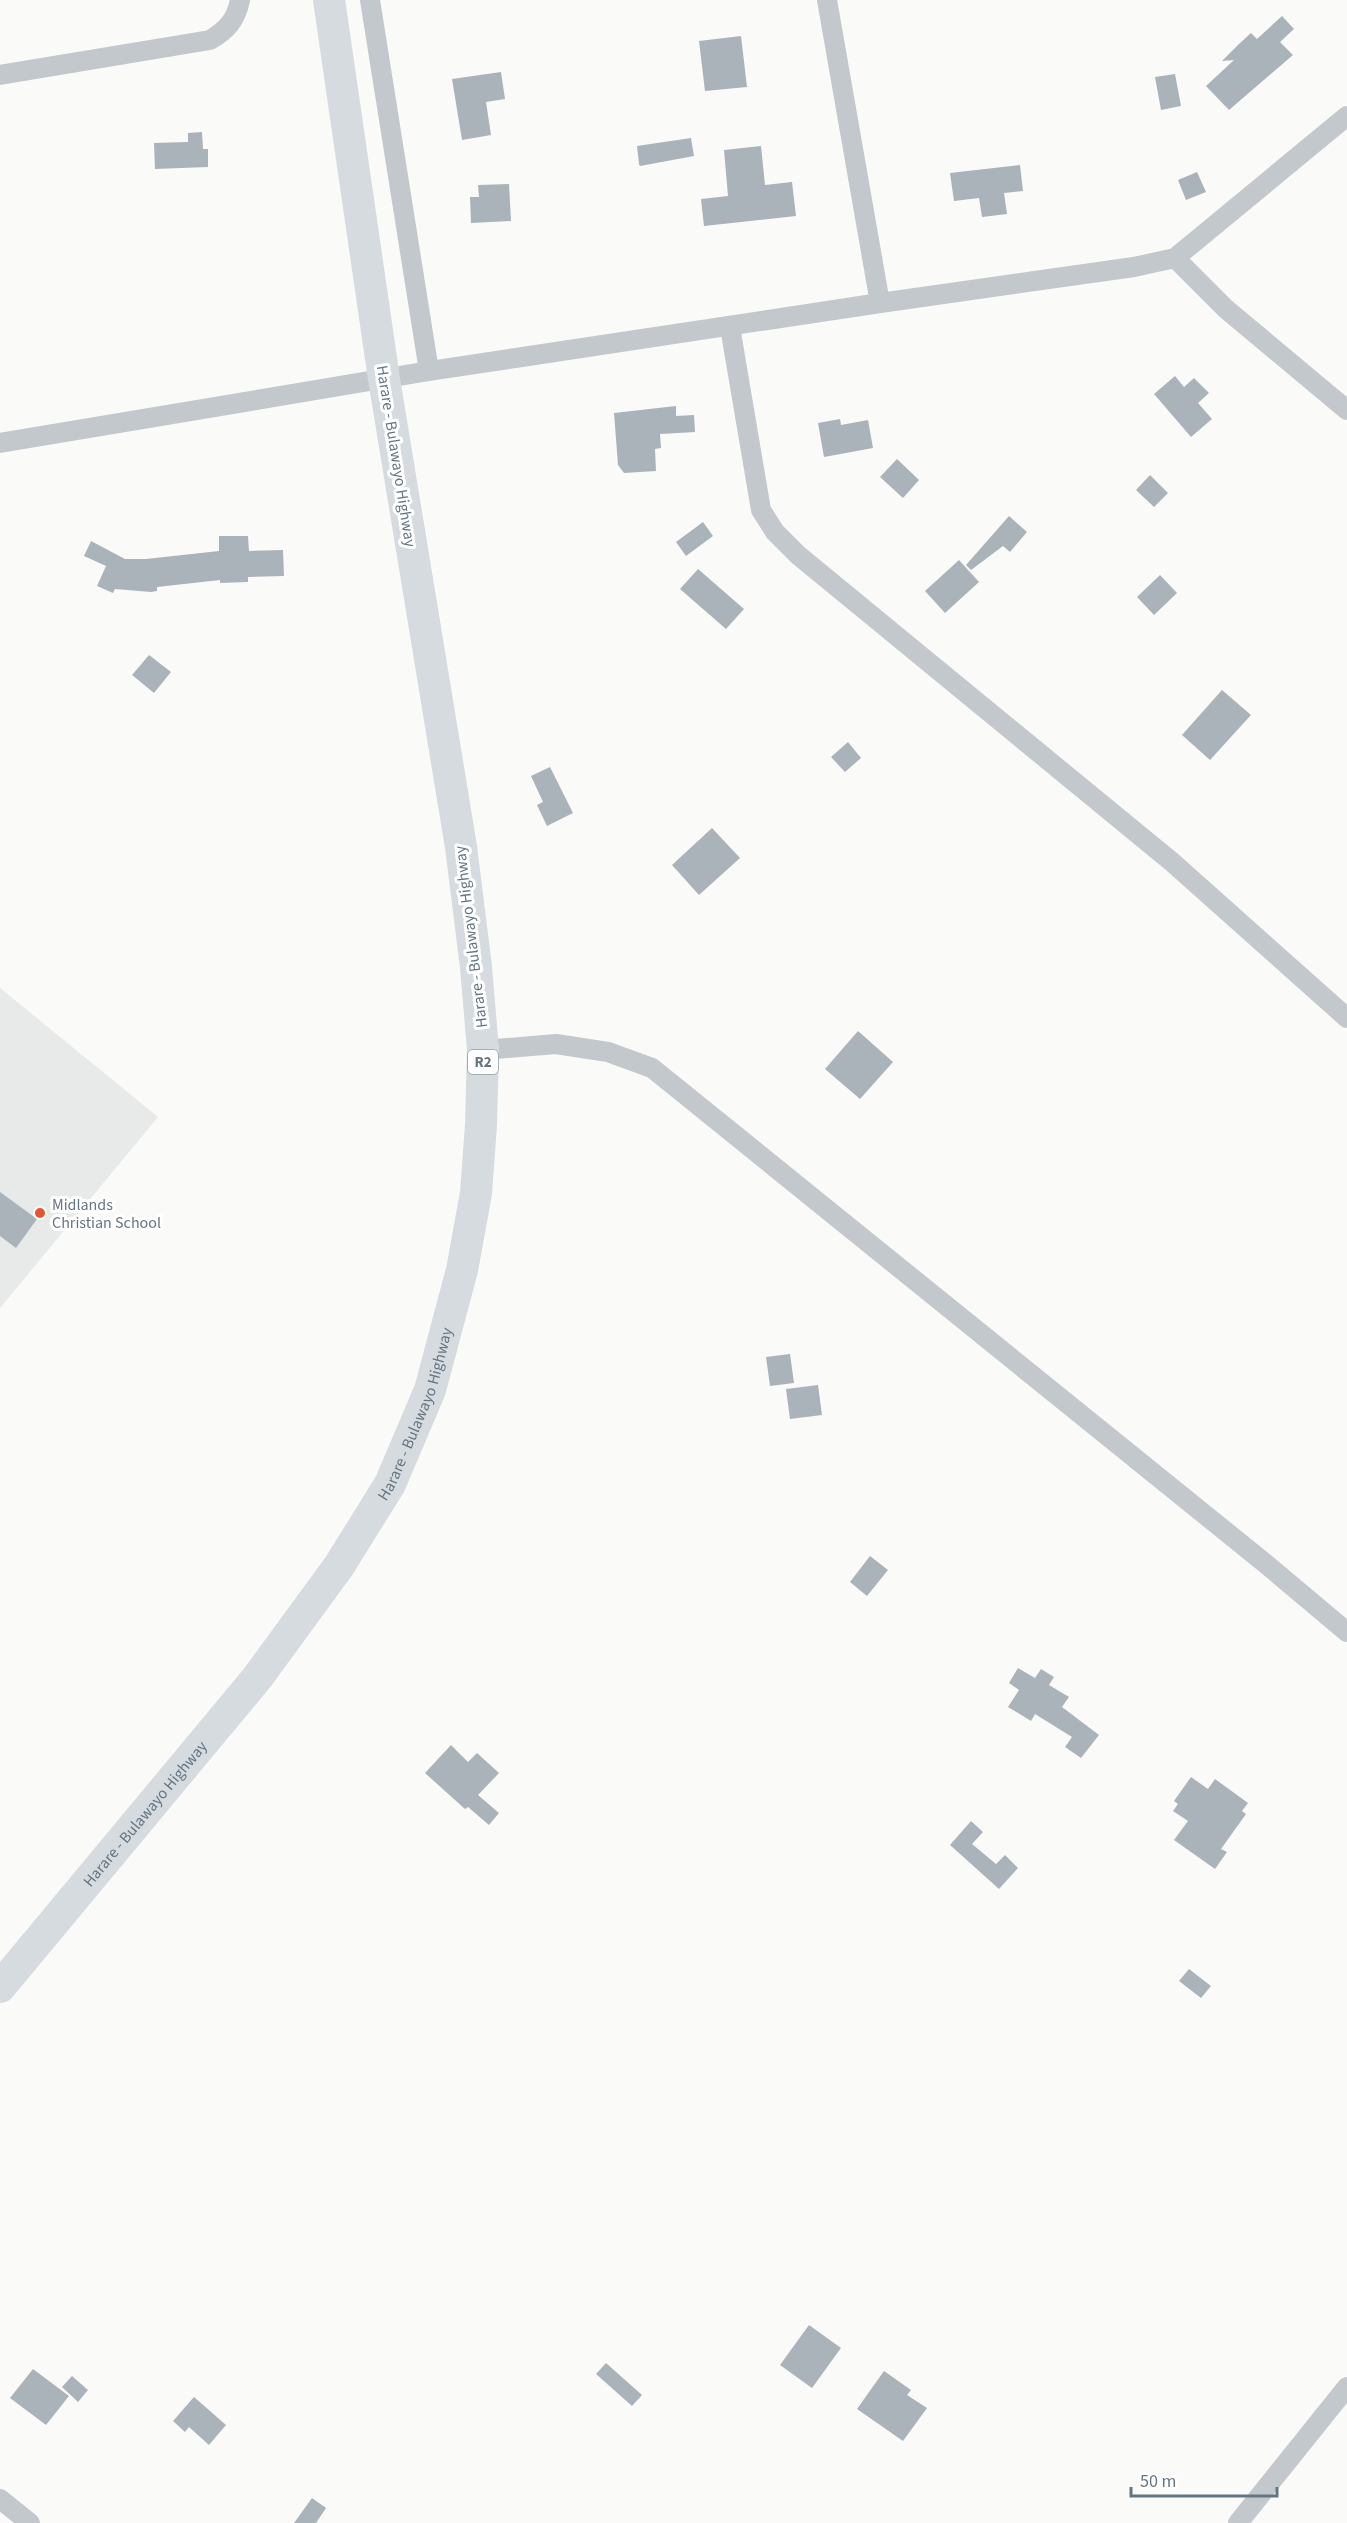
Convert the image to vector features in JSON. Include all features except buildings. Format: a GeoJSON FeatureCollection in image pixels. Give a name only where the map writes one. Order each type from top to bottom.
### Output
{"type":"FeatureCollection","features":[{"type":"Feature","properties":{"kind":"highway","name":"Harare - Bulawayo Highway"},"geometry":{"type":"LineString","coordinates":[[0,1987],[257,1678],[339,1566],[390,1484],[430,1390],[462,1270],[476,1193],[483,1050],[461,847],[384,380],[330,0]]}},
{"type":"Feature","properties":{"kind":"street"},"geometry":{"type":"LineString","coordinates":[[0,75],[210,40],[226,30],[234,19],[240,0]]}},
{"type":"Feature","properties":{"kind":"street"},"geometry":{"type":"LineString","coordinates":[[370,0],[429,371]]}},
{"type":"Feature","properties":{"kind":"street"},"geometry":{"type":"LineString","coordinates":[[827,0],[880,303]]}},
{"type":"Feature","properties":{"kind":"street"},"geometry":{"type":"LineString","coordinates":[[0,443],[429,371],[1134,267],[1174,258],[1347,116]]}},
{"type":"Feature","properties":{"kind":"street"},"geometry":{"type":"LineString","coordinates":[[1174,258],[1226,309],[1347,410]]}},
{"type":"Feature","properties":{"kind":"street"},"geometry":{"type":"LineString","coordinates":[[730,327],[761,510],[775,532],[798,555],[1172,862],[1347,1018]]}},
{"type":"Feature","properties":{"kind":"street"},"geometry":{"type":"LineString","coordinates":[[483,1050],[556,1044],[608,1052],[652,1068],[1266,1563],[1347,1632]]}},
{"type":"Feature","properties":{"kind":"street"},"geometry":{"type":"LineString","coordinates":[[1238,2523],[1347,2387]]}},
{"type":"Feature","properties":{"kind":"street"},"geometry":{"type":"LineString","coordinates":[[0,2499],[30,2523]]}},
{"type":"Feature","properties":{"kind":"shaded area","name":"Midlands Christian School"},"geometry":{"type":"Polygon","coordinates":[[[0,988],[158,1117],[0,1308],[0,988]]]}},
{"type":"Feature","properties":{"kind":"place","name":"Midlands Christian School"},"geometry":{"type":"Point","coordinates":[40,1213]}}]}
